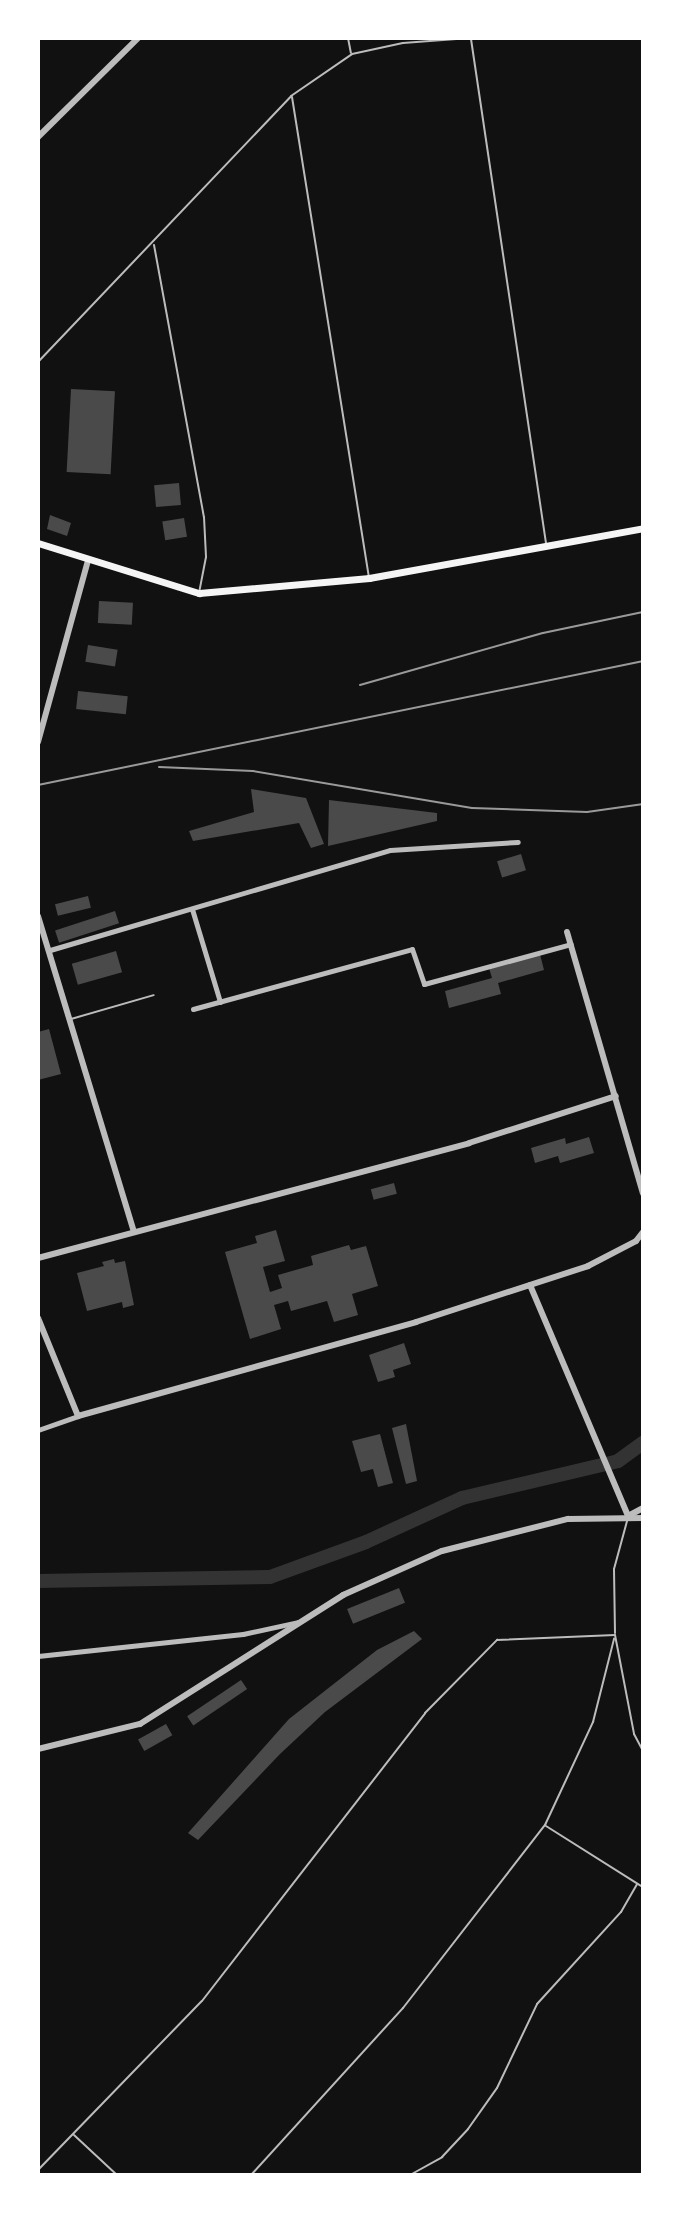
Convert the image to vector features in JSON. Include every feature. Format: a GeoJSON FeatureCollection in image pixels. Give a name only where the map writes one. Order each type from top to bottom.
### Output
{"type":"FeatureCollection","features":[{"type":"Feature","properties":{"kind":"main road"},"geometry":{"type":"LineString","coordinates":[[38,543],[199,593],[369,578],[643,528]]}},
{"type":"Feature","properties":{"kind":"street"},"geometry":{"type":"LineString","coordinates":[[38,137],[138,38]]}},
{"type":"Feature","properties":{"kind":"street"},"geometry":{"type":"LineString","coordinates":[[38,742],[88,561]]}},
{"type":"Feature","properties":{"kind":"street"},"geometry":{"type":"LineString","coordinates":[[49,947],[192,909],[390,850],[518,842]]}},
{"type":"Feature","properties":{"kind":"street"},"geometry":{"type":"LineString","coordinates":[[192,909],[220,1002]]}},
{"type":"Feature","properties":{"kind":"street"},"geometry":{"type":"LineString","coordinates":[[38,916],[134,1231]]}},
{"type":"Feature","properties":{"kind":"street"},"geometry":{"type":"LineString","coordinates":[[567,932],[643,1193]]}},
{"type":"Feature","properties":{"kind":"street"},"geometry":{"type":"LineString","coordinates":[[193,1009],[412,949],[424,984],[571,944]]}},
{"type":"Feature","properties":{"kind":"street"},"geometry":{"type":"LineString","coordinates":[[38,1258],[469,1143],[616,1096]]}},
{"type":"Feature","properties":{"kind":"street"},"geometry":{"type":"LineString","coordinates":[[38,1430],[78,1416],[416,1322],[530,1285],[588,1266],[640,1240],[643,1232]]}},
{"type":"Feature","properties":{"kind":"street"},"geometry":{"type":"LineString","coordinates":[[530,1285],[628,1516]]}},
{"type":"Feature","properties":{"kind":"street"},"geometry":{"type":"LineString","coordinates":[[38,1318],[78,1416]]}},
{"type":"Feature","properties":{"kind":"street"},"geometry":{"type":"LineString","coordinates":[[628,1516],[643,1508]]}},
{"type":"Feature","properties":{"kind":"street"},"geometry":{"type":"LineString","coordinates":[[38,1749],[140,1724],[343,1595],[442,1551],[568,1519],[643,1518]]}},
{"type":"Feature","properties":{"kind":"street"},"geometry":{"type":"LineString","coordinates":[[38,1656],[243,1634],[303,1621]]}},
{"type":"Feature","properties":{"kind":"lane"},"geometry":{"type":"LineString","coordinates":[[348,38],[352,54]]}},
{"type":"Feature","properties":{"kind":"lane"},"geometry":{"type":"LineString","coordinates":[[38,362],[154,244],[291,96],[352,54],[403,43],[471,38],[546,546]]}},
{"type":"Feature","properties":{"kind":"lane"},"geometry":{"type":"LineString","coordinates":[[291,96],[369,578]]}},
{"type":"Feature","properties":{"kind":"lane"},"geometry":{"type":"LineString","coordinates":[[154,244],[204,517],[206,557],[199,593]]}},
{"type":"Feature","properties":{"kind":"lane"},"geometry":{"type":"LineString","coordinates":[[38,946],[49,947]]}},
{"type":"Feature","properties":{"kind":"lane"},"geometry":{"type":"LineString","coordinates":[[71,1019],[154,995]]}},
{"type":"Feature","properties":{"kind":"lane"},"geometry":{"type":"LineString","coordinates":[[628,1516],[614,1569],[615,1635],[634,1734],[643,1751]]}},
{"type":"Feature","properties":{"kind":"lane"},"geometry":{"type":"LineString","coordinates":[[251,2175],[403,2008],[545,1825],[593,1722],[608,1675],[615,1635]]}},
{"type":"Feature","properties":{"kind":"lane"},"geometry":{"type":"LineString","coordinates":[[38,2170],[202,2001],[425,1713],[497,1640],[615,1635]]}},
{"type":"Feature","properties":{"kind":"lane"},"geometry":{"type":"LineString","coordinates":[[545,1825],[643,1887]]}},
{"type":"Feature","properties":{"kind":"lane"},"geometry":{"type":"LineString","coordinates":[[410,2175],[442,2157],[468,2129],[497,2088],[537,2004],[621,1912],[637,1884]]}},
{"type":"Feature","properties":{"kind":"lane"},"geometry":{"type":"LineString","coordinates":[[73,2134],[117,2175]]}},
{"type":"Feature","properties":{"kind":"building"},"geometry":{"type":"Polygon","coordinates":[[[71,389],[115,391],[111,474],[67,472],[71,389]]]}},
{"type":"Feature","properties":{"kind":"building"},"geometry":{"type":"Polygon","coordinates":[[[179,483],[181,505],[156,507],[154,485],[179,483]]]}},
{"type":"Feature","properties":{"kind":"building"},"geometry":{"type":"Polygon","coordinates":[[[50,515],[71,523],[67,536],[47,529],[50,515]]]}},
{"type":"Feature","properties":{"kind":"building"},"geometry":{"type":"Polygon","coordinates":[[[184,518],[187,537],[165,540],[162,521],[184,518]]]}},
{"type":"Feature","properties":{"kind":"building"},"geometry":{"type":"Polygon","coordinates":[[[99,601],[133,603],[132,625],[98,623],[99,601]]]}},
{"type":"Feature","properties":{"kind":"building"},"geometry":{"type":"Polygon","coordinates":[[[88,645],[118,650],[115,666],[85,662],[88,645]]]}},
{"type":"Feature","properties":{"kind":"building"},"geometry":{"type":"Polygon","coordinates":[[[78,691],[128,696],[126,714],[76,709],[78,691]]]}},
{"type":"Feature","properties":{"kind":"building"},"geometry":{"type":"Polygon","coordinates":[[[251,789],[306,798],[324,844],[311,848],[299,823],[193,841],[189,831],[254,812],[251,789]]]}},
{"type":"Feature","properties":{"kind":"building"},"geometry":{"type":"Polygon","coordinates":[[[329,800],[437,813],[437,821],[328,846],[329,800]]]}},
{"type":"Feature","properties":{"kind":"building"},"geometry":{"type":"Polygon","coordinates":[[[521,854],[526,870],[502,878],[497,861],[521,854]]]}},
{"type":"Feature","properties":{"kind":"building"},"geometry":{"type":"Polygon","coordinates":[[[88,896],[91,908],[58,916],[55,904],[88,896]]]}},
{"type":"Feature","properties":{"kind":"building"},"geometry":{"type":"Polygon","coordinates":[[[115,911],[119,923],[59,943],[55,930],[115,911]]]}},
{"type":"Feature","properties":{"kind":"building"},"geometry":{"type":"Polygon","coordinates":[[[116,951],[122,972],[78,985],[72,964],[116,951]]]}},
{"type":"Feature","properties":{"kind":"building"},"geometry":{"type":"Polygon","coordinates":[[[540,954],[544,970],[498,983],[501,994],[449,1008],[445,991],[492,978],[489,968],[540,954]]]}},
{"type":"Feature","properties":{"kind":"building"},"geometry":{"type":"Polygon","coordinates":[[[49,1029],[61,1074],[38,1080],[38,1032],[49,1029]]]}},
{"type":"Feature","properties":{"kind":"building"},"geometry":{"type":"Polygon","coordinates":[[[589,1137],[594,1153],[560,1163],[558,1156],[535,1163],[531,1148],[565,1138],[566,1144],[589,1137]]]}},
{"type":"Feature","properties":{"kind":"building"},"geometry":{"type":"Polygon","coordinates":[[[394,1183],[397,1194],[374,1200],[371,1189],[394,1183]]]}},
{"type":"Feature","properties":{"kind":"building"},"geometry":{"type":"Polygon","coordinates":[[[276,1230],[285,1261],[263,1267],[270,1292],[282,1288],[278,1275],[313,1265],[311,1256],[349,1245],[351,1250],[366,1246],[378,1286],[352,1294],[358,1315],[334,1322],[327,1301],[291,1311],[288,1301],[274,1305],[281,1329],[250,1339],[225,1252],[257,1243],[255,1236],[276,1230]]]}},
{"type":"Feature","properties":{"kind":"building"},"geometry":{"type":"Polygon","coordinates":[[[114,1259],[115,1263],[125,1261],[134,1305],[123,1308],[122,1302],[87,1311],[77,1273],[104,1266],[102,1262],[114,1259]]]}},
{"type":"Feature","properties":{"kind":"building"},"geometry":{"type":"Polygon","coordinates":[[[404,1343],[411,1364],[393,1370],[395,1377],[378,1382],[369,1355],[404,1343]]]}},
{"type":"Feature","properties":{"kind":"building"},"geometry":{"type":"Polygon","coordinates":[[[406,1424],[417,1481],[406,1484],[392,1428],[406,1424]]]}},
{"type":"Feature","properties":{"kind":"building"},"geometry":{"type":"Polygon","coordinates":[[[380,1434],[393,1483],[378,1487],[373,1469],[361,1472],[352,1441],[380,1434]]]}},
{"type":"Feature","properties":{"kind":"building"},"geometry":{"type":"Polygon","coordinates":[[[399,1588],[405,1603],[353,1624],[347,1609],[399,1588]]]}},
{"type":"Feature","properties":{"kind":"building"},"geometry":{"type":"Polygon","coordinates":[[[414,1631],[422,1639],[325,1712],[198,1840],[188,1833],[289,1719],[377,1650],[414,1631]]]}},
{"type":"Feature","properties":{"kind":"building"},"geometry":{"type":"Polygon","coordinates":[[[241,1680],[247,1689],[193,1725],[187,1716],[241,1680]]]}},
{"type":"Feature","properties":{"kind":"building"},"geometry":{"type":"Polygon","coordinates":[[[166,1724],[172,1735],[144,1751],[138,1740],[166,1724]]]}},
{"type":"Feature","properties":{"kind":"waterway"},"geometry":{"type":"LineString","coordinates":[[38,1581],[270,1577],[366,1542],[462,1498],[618,1461],[643,1443]]}},
{"type":"Feature","properties":{"kind":"railway"},"geometry":{"type":"LineString","coordinates":[[360,685],[543,633],[643,612]]}},
{"type":"Feature","properties":{"kind":"railway"},"geometry":{"type":"LineString","coordinates":[[38,785],[643,661]]}},
{"type":"Feature","properties":{"kind":"railway"},"geometry":{"type":"LineString","coordinates":[[159,767],[253,771],[472,808],[587,812],[643,804]]}}]}
